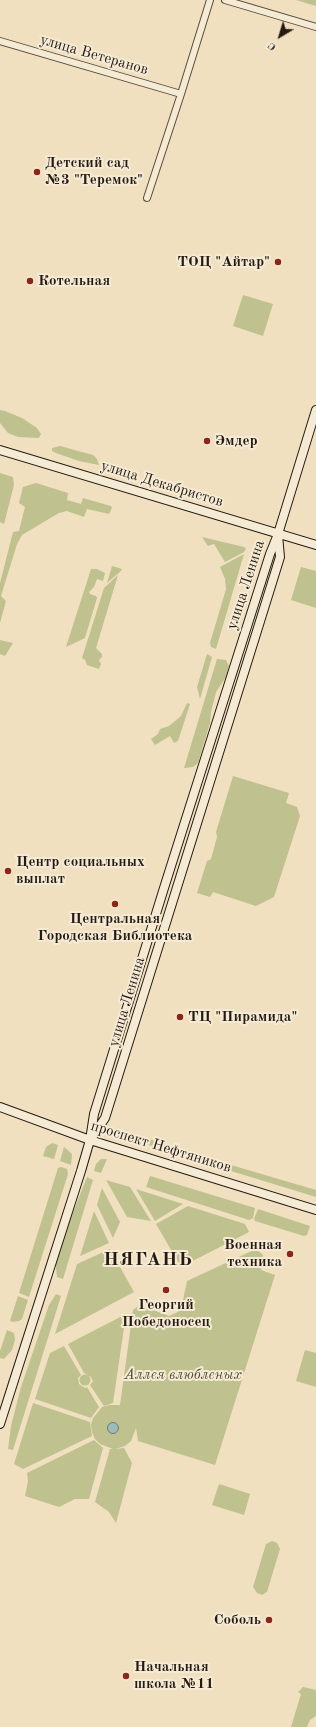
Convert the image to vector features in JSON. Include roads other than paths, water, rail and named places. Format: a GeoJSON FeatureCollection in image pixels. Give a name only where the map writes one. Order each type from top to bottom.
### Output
{"type":"FeatureCollection","features":[{"type":"Feature","properties":{"kind":"main road"},"geometry":{"type":"LineString","coordinates":[[278,534],[316,410]]}},
{"type":"Feature","properties":{"kind":"main road","name":"улица Декабристов"},"geometry":{"type":"LineString","coordinates":[[0,450],[316,545]]}},
{"type":"Feature","properties":{"kind":"main road","name":"улица Ленина"},"geometry":{"type":"LineString","coordinates":[[0,1424],[90,1140],[94,1114],[270,554],[278,534]]}},
{"type":"Feature","properties":{"kind":"main road","name":"улица Ленина"},"geometry":{"type":"LineString","coordinates":[[90,1140],[105,1118],[280,557],[278,534]]}},
{"type":"Feature","properties":{"kind":"main road"},"geometry":{"type":"LineString","coordinates":[[207,757],[217,760]]}},
{"type":"Feature","properties":{"kind":"main road"},"geometry":{"type":"LineString","coordinates":[[156,917],[166,920]]}},
{"type":"Feature","properties":{"kind":"main road","name":"проспект Нефтяников"},"geometry":{"type":"LineString","coordinates":[[1,1107],[90,1140],[316,1210]]}},
{"type":"Feature","properties":{"kind":"street"},"geometry":{"type":"LineString","coordinates":[[147,198],[210,0]]}},
{"type":"Feature","properties":{"kind":"street"},"geometry":{"type":"LineString","coordinates":[[225,0],[316,27]]}},
{"type":"Feature","properties":{"kind":"street","name":"улица Ветеранов"},"geometry":{"type":"LineString","coordinates":[[0,41],[181,94]]}},
{"type":"Feature","properties":{"kind":"water"},"geometry":{"type":"Polygon","coordinates":[[[113,1422],[117,1424],[119,1428],[117,1432],[113,1434],[109,1432],[107,1428],[109,1424],[113,1422]]]}},
{"type":"Feature","properties":{"kind":"place","name":"Детский сад №3 \"Теремок\""},"geometry":{"type":"Point","coordinates":[37,172]}},
{"type":"Feature","properties":{"kind":"place","name":"ТОЦ \"Айтар\""},"geometry":{"type":"Point","coordinates":[278,262]}},
{"type":"Feature","properties":{"kind":"place","name":"Котельная"},"geometry":{"type":"Point","coordinates":[30,281]}},
{"type":"Feature","properties":{"kind":"place","name":"Эмдер"},"geometry":{"type":"Point","coordinates":[207,441]}},
{"type":"Feature","properties":{"kind":"place","name":"Центр социальных выплат"},"geometry":{"type":"Point","coordinates":[8,871]}},
{"type":"Feature","properties":{"kind":"place","name":"Центральная Городская Библиотека"},"geometry":{"type":"Point","coordinates":[115,904]}},
{"type":"Feature","properties":{"kind":"place","name":"ТЦ \"Пирамида\""},"geometry":{"type":"Point","coordinates":[180,1017]}},
{"type":"Feature","properties":{"kind":"place","name":"Военная техника"},"geometry":{"type":"Point","coordinates":[290,1254]}},
{"type":"Feature","properties":{"kind":"place","name":"Георгий Победоносец"},"geometry":{"type":"Point","coordinates":[166,1290]}},
{"type":"Feature","properties":{"kind":"place","name":"Соболь"},"geometry":{"type":"Point","coordinates":[269,1620]}},
{"type":"Feature","properties":{"kind":"place","name":"Начальная школа №11"},"geometry":{"type":"Point","coordinates":[126,1676]}},
{"type":"Feature","properties":{"kind":"district","name":"НЯГАНЬ"},"geometry":{"type":"Point","coordinates":[148,1260]}},
{"type":"Feature","properties":{"kind":"park label","name":"Аллея влюбленых"},"geometry":{"type":"Point","coordinates":[183,1375]}}]}
